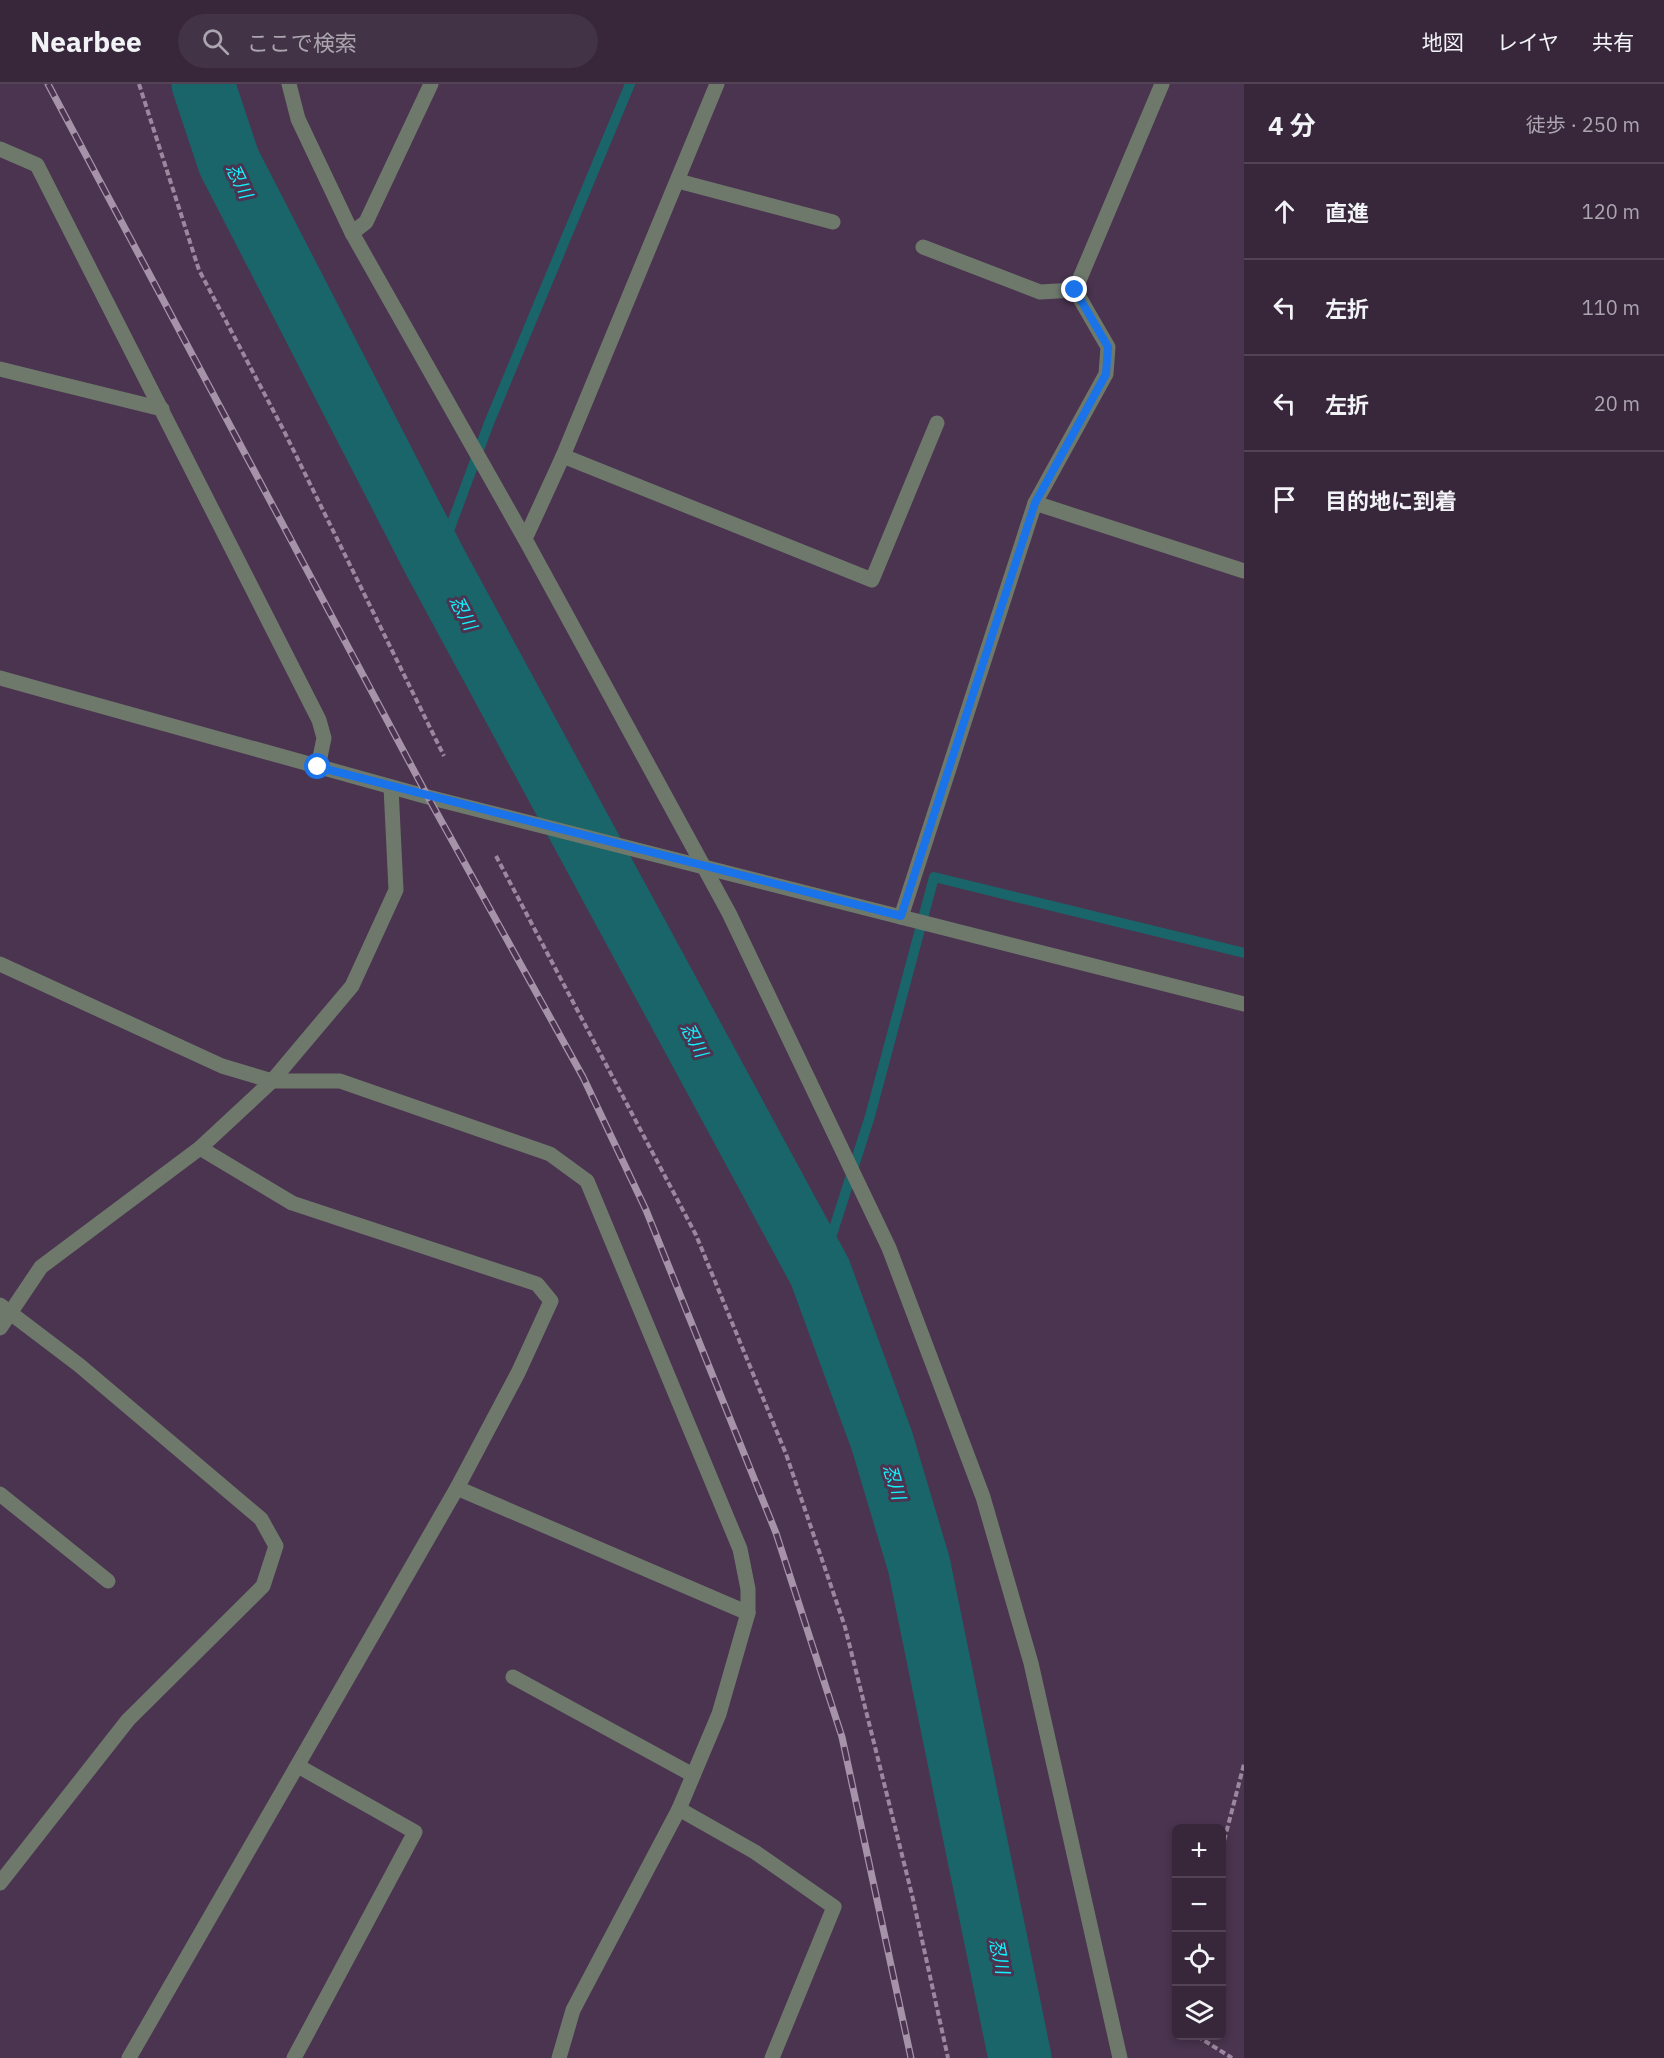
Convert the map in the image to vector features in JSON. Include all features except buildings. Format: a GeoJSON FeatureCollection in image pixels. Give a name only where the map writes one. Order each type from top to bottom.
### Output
{"type":"FeatureCollection","features":[{"type":"Feature","properties":{"kind":"street"},"geometry":{"type":"LineString","coordinates":[[289,84],[298,119],[352,233],[525,539],[705,866],[889,1248],[983,1497],[1031,1663],[1120,2058]]}},
{"type":"Feature","properties":{"kind":"street"},"geometry":{"type":"LineString","coordinates":[[352,233],[366,222],[432,84]]}},
{"type":"Feature","properties":{"kind":"street"},"geometry":{"type":"LineString","coordinates":[[525,539],[563,456],[717,84]]}},
{"type":"Feature","properties":{"kind":"street"},"geometry":{"type":"LineString","coordinates":[[1075,290],[1162,84]]}},
{"type":"Feature","properties":{"kind":"street"},"geometry":{"type":"LineString","coordinates":[[0,149],[37,165],[319,720],[324,738],[318,767]]}},
{"type":"Feature","properties":{"kind":"street"},"geometry":{"type":"LineString","coordinates":[[678,181],[833,222]]}},
{"type":"Feature","properties":{"kind":"street"},"geometry":{"type":"LineString","coordinates":[[923,247],[1040,292],[1075,290]]}},
{"type":"Feature","properties":{"kind":"street"},"geometry":{"type":"LineString","coordinates":[[901,916],[1035,503],[1106,374],[1108,347],[1075,290]]}},
{"type":"Feature","properties":{"kind":"street"},"geometry":{"type":"LineString","coordinates":[[0,369],[162,409]]}},
{"type":"Feature","properties":{"kind":"street"},"geometry":{"type":"LineString","coordinates":[[563,456],[872,580],[937,423]]}},
{"type":"Feature","properties":{"kind":"street"},"geometry":{"type":"LineString","coordinates":[[1035,503],[1244,571]]}},
{"type":"Feature","properties":{"kind":"street"},"geometry":{"type":"LineString","coordinates":[[0,678],[318,767],[1244,1004]]}},
{"type":"Feature","properties":{"kind":"street"},"geometry":{"type":"LineString","coordinates":[[0,1328],[5,1308],[41,1267],[200,1148],[272,1082],[352,986],[396,890],[392,786]]}},
{"type":"Feature","properties":{"kind":"street"},"geometry":{"type":"LineString","coordinates":[[0,964],[222,1066],[272,1082],[340,1081],[550,1154],[587,1181],[740,1549],[748,1589],[747,1613],[719,1714],[679,1809],[573,2010],[559,2058]]}},
{"type":"Feature","properties":{"kind":"street"},"geometry":{"type":"LineString","coordinates":[[129,2058],[457,1488],[518,1373],[551,1301],[537,1284],[292,1203],[200,1148]]}},
{"type":"Feature","properties":{"kind":"street"},"geometry":{"type":"LineString","coordinates":[[0,1883],[128,1720],[263,1586],[276,1546],[261,1519],[79,1365],[5,1308]]}},
{"type":"Feature","properties":{"kind":"street"},"geometry":{"type":"LineString","coordinates":[[457,1488],[747,1613]]}},
{"type":"Feature","properties":{"kind":"street"},"geometry":{"type":"LineString","coordinates":[[0,1494],[108,1581]]}},
{"type":"Feature","properties":{"kind":"street"},"geometry":{"type":"LineString","coordinates":[[513,1677],[693,1775]]}},
{"type":"Feature","properties":{"kind":"street"},"geometry":{"type":"LineString","coordinates":[[294,2058],[415,1832],[298,1766]]}},
{"type":"Feature","properties":{"kind":"street"},"geometry":{"type":"LineString","coordinates":[[679,1809],[755,1851],[834,1907],[772,2058]]}},
{"type":"Feature","properties":{"kind":"path"},"geometry":{"type":"LineString","coordinates":[[138,84],[200,270],[283,429],[444,756]]}},
{"type":"Feature","properties":{"kind":"path"},"geometry":{"type":"LineString","coordinates":[[496,856],[696,1235],[786,1454],[845,1627],[913,1899],[948,2058]]}},
{"type":"Feature","properties":{"kind":"path"},"geometry":{"type":"LineString","coordinates":[[1226,1831],[1244,1764]]}},
{"type":"Feature","properties":{"kind":"path"},"geometry":{"type":"LineString","coordinates":[[1203,2040],[1232,2058]]}},
{"type":"Feature","properties":{"kind":"waterway","name":"忍川"},"geometry":{"type":"LineString","coordinates":[[203,84],[229,162],[434,560],[820,1272],[882,1441],[919,1565],[1020,2058]]}},
{"type":"Feature","properties":{"kind":"waterway"},"geometry":{"type":"LineString","coordinates":[[434,560],[450,528],[489,423],[630,84]]}},
{"type":"Feature","properties":{"kind":"waterway"},"geometry":{"type":"LineString","coordinates":[[820,1272],[870,1116],[934,877],[1244,953]]}},
{"type":"Feature","properties":{"kind":"railway"},"geometry":{"type":"LineString","coordinates":[[48,84],[428,797],[583,1077],[646,1210],[776,1533],[842,1737],[911,2058]]}},
{"type":"Feature","properties":{"kind":"route"},"geometry":{"type":"LineString","coordinates":[[318,767],[901,916],[1035,503],[1106,374],[1108,347],[1075,290]]}}]}
